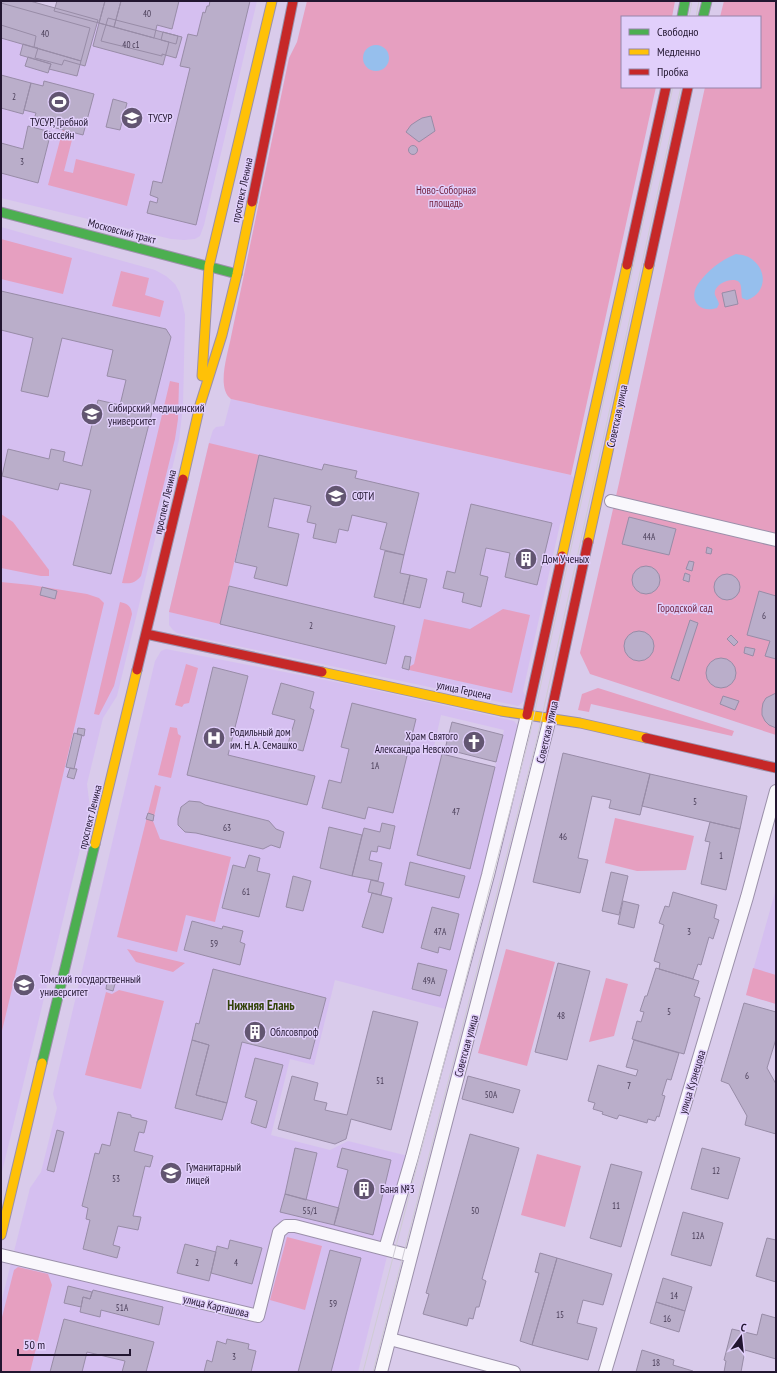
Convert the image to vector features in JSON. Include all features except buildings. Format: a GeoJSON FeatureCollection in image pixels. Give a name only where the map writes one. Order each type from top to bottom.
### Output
{"type":"FeatureCollection","features":[{"type":"Feature","properties":{"kind":"street","name":"проспект Ленина"},"geometry":{"type":"LineString","coordinates":[[200,405],[209,266],[272,1]]}},
{"type":"Feature","properties":{"kind":"street","name":"проспект Ленина"},"geometry":{"type":"LineString","coordinates":[[1,1235],[200,405],[222,335],[237,274],[293,1]]}},
{"type":"Feature","properties":{"kind":"street"},"geometry":{"type":"LineString","coordinates":[[682,16],[685,1]]}},
{"type":"Feature","properties":{"kind":"street"},"geometry":{"type":"LineString","coordinates":[[703,16],[707,1]]}},
{"type":"Feature","properties":{"kind":"street","name":"Советская улица"},"geometry":{"type":"LineString","coordinates":[[385,1249],[414,1149],[488,875],[527,715],[666,88]]}},
{"type":"Feature","properties":{"kind":"street","name":"Советская улица"},"geometry":{"type":"LineString","coordinates":[[382,1372],[550,718],[688,88]]}},
{"type":"Feature","properties":{"kind":"street","name":"Московский тракт"},"geometry":{"type":"LineString","coordinates":[[1,212],[237,274]]}},
{"type":"Feature","properties":{"kind":"street"},"geometry":{"type":"LineString","coordinates":[[611,501],[776,540]]}},
{"type":"Feature","properties":{"kind":"street","name":"улица Герцена"},"geometry":{"type":"LineString","coordinates":[[146,634],[501,711],[580,723],[776,768]]}},
{"type":"Feature","properties":{"kind":"street","name":"улица Кузнецова"},"geometry":{"type":"LineString","coordinates":[[605,1372],[747,897],[776,791]]}},
{"type":"Feature","properties":{"kind":"street","name":"улица Карташова"},"geometry":{"type":"LineString","coordinates":[[1,1255],[258,1316],[279,1232],[286,1226],[295,1226],[411,1256]]}},
{"type":"Feature","properties":{"kind":"street"},"geometry":{"type":"LineString","coordinates":[[390,1339],[514,1372]]}},
{"type":"Feature","properties":{"kind":"shaded area","name":"ТУСУР"},"geometry":{"type":"Polygon","coordinates":[[[57,1],[257,1],[204,225],[200,236],[195,239],[171,239],[1,198],[1,3],[54,11],[57,1]]]}},
{"type":"Feature","properties":{"kind":"shaded area"},"geometry":{"type":"Polygon","coordinates":[[[1,227],[155,270],[166,276],[175,284],[180,293],[185,315],[183,407],[179,440],[117,696],[103,718],[87,784],[90,808],[1,1176],[1,227]]]}},
{"type":"Feature","properties":{"kind":"shaded area"},"geometry":{"type":"Polygon","coordinates":[[[231,399],[571,475],[574,478],[565,521],[560,524],[523,691],[525,695],[524,701],[518,706],[177,633],[173,630],[169,625],[169,612],[209,443],[213,430],[216,427],[224,426],[231,399]]]}},
{"type":"Feature","properties":{"kind":"shaded area"},"geometry":{"type":"Polygon","coordinates":[[[166,649],[351,685],[514,721],[518,726],[449,1010],[335,980],[314,1065],[290,1059],[271,1135],[330,1150],[348,1141],[412,1157],[358,1372],[1,1372],[1,1303],[30,1188],[41,1172],[57,1108],[53,1094],[155,661],[161,651],[166,649]],[[441,715],[433,751],[495,767],[504,730],[441,715]]]}},
{"type":"Feature","properties":{"kind":"shaded area"},"geometry":{"type":"Polygon","coordinates":[[[776,889],[776,1004],[746,995],[776,889]]]}},
{"type":"Feature","properties":{"kind":"green space","name":"Ново-Соборная площадь"},"geometry":{"type":"Polygon","coordinates":[[[307,1],[675,1],[672,16],[621,16],[621,88],[656,88],[571,475],[231,399],[227,394],[224,387],[224,370],[289,58],[297,42],[307,1]]]}},
{"type":"Feature","properties":{"kind":"green space","name":"Городской сад"},"geometry":{"type":"Polygon","coordinates":[[[724,1],[776,1],[776,735],[590,674],[580,653],[619,483],[705,88],[761,88],[761,16],[720,16],[724,1]]]}},
{"type":"Feature","properties":{"kind":"green space"},"geometry":{"type":"Polygon","coordinates":[[[63,129],[74,132],[64,171],[73,173],[76,159],[135,174],[127,206],[48,185],[63,129]]]}},
{"type":"Feature","properties":{"kind":"green space"},"geometry":{"type":"Polygon","coordinates":[[[1,239],[72,258],[63,294],[1,279],[1,239]]]}},
{"type":"Feature","properties":{"kind":"green space"},"geometry":{"type":"Polygon","coordinates":[[[121,271],[149,278],[145,295],[164,301],[160,317],[112,306],[121,271]]]}},
{"type":"Feature","properties":{"kind":"green space"},"geometry":{"type":"Polygon","coordinates":[[[170,381],[179,383],[178,419],[175,439],[141,576],[133,582],[122,583],[170,381]]]}},
{"type":"Feature","properties":{"kind":"green space"},"geometry":{"type":"Polygon","coordinates":[[[209,443],[259,455],[220,624],[169,612],[209,443]]]}},
{"type":"Feature","properties":{"kind":"green space"},"geometry":{"type":"Polygon","coordinates":[[[1,514],[13,522],[49,570],[49,576],[41,576],[1,568],[1,514]]]}},
{"type":"Feature","properties":{"kind":"green space"},"geometry":{"type":"Polygon","coordinates":[[[1,582],[87,594],[99,598],[104,603],[1,1035],[1,582]]]}},
{"type":"Feature","properties":{"kind":"green space"},"geometry":{"type":"Polygon","coordinates":[[[120,602],[129,606],[132,614],[114,686],[99,715],[94,714],[120,602]]]}},
{"type":"Feature","properties":{"kind":"green space"},"geometry":{"type":"Polygon","coordinates":[[[503,609],[530,615],[512,693],[409,670],[409,667],[414,664],[424,619],[470,629],[503,609]]]}},
{"type":"Feature","properties":{"kind":"green space"},"geometry":{"type":"Polygon","coordinates":[[[186,664],[198,668],[189,703],[184,704],[182,707],[175,705],[186,664]]]}},
{"type":"Feature","properties":{"kind":"green space"},"geometry":{"type":"Polygon","coordinates":[[[598,688],[734,731],[732,736],[591,704],[589,712],[578,710],[582,694],[598,688]]]}},
{"type":"Feature","properties":{"kind":"green space"},"geometry":{"type":"Polygon","coordinates":[[[170,727],[177,728],[178,734],[181,736],[171,778],[158,775],[170,727]]]}},
{"type":"Feature","properties":{"kind":"green space"},"geometry":{"type":"Polygon","coordinates":[[[155,785],[161,787],[153,821],[160,839],[231,857],[215,922],[186,915],[177,952],[117,937],[155,785]]]}},
{"type":"Feature","properties":{"kind":"green space"},"geometry":{"type":"Polygon","coordinates":[[[615,818],[694,836],[686,870],[637,871],[605,863],[615,818]]]}},
{"type":"Feature","properties":{"kind":"green space"},"geometry":{"type":"Polygon","coordinates":[[[127,949],[185,963],[173,972],[136,962],[127,949]]]}},
{"type":"Feature","properties":{"kind":"green space"},"geometry":{"type":"Polygon","coordinates":[[[506,949],[555,962],[527,1066],[478,1053],[506,949]]]}},
{"type":"Feature","properties":{"kind":"green space"},"geometry":{"type":"Polygon","coordinates":[[[753,968],[776,975],[776,1004],[746,995],[753,968]]]}},
{"type":"Feature","properties":{"kind":"green space"},"geometry":{"type":"Polygon","coordinates":[[[606,978],[628,984],[614,1036],[589,1042],[606,978]]]}},
{"type":"Feature","properties":{"kind":"green space"},"geometry":{"type":"Polygon","coordinates":[[[119,990],[164,1001],[141,1089],[85,1075],[106,992],[112,994],[119,990]]]}},
{"type":"Feature","properties":{"kind":"green space"},"geometry":{"type":"Polygon","coordinates":[[[537,1154],[581,1166],[565,1227],[521,1215],[537,1154]]]}},
{"type":"Feature","properties":{"kind":"green space"},"geometry":{"type":"Polygon","coordinates":[[[287,1237],[322,1246],[305,1310],[270,1300],[287,1237]]]}},
{"type":"Feature","properties":{"kind":"green space"},"geometry":{"type":"Polygon","coordinates":[[[18,1267],[48,1274],[52,1285],[30,1372],[1,1372],[1,1321],[14,1270],[18,1267]]]}},
{"type":"Feature","properties":{"kind":"water"},"geometry":{"type":"Polygon","coordinates":[[[376,45],[385,49],[389,58],[385,67],[376,71],[367,67],[363,58],[367,49],[376,45]]]}},
{"type":"Feature","properties":{"kind":"water"},"geometry":{"type":"Polygon","coordinates":[[[736,254],[750,258],[761,271],[763,277],[761,288],[758,293],[747,300],[742,298],[739,282],[732,280],[723,282],[716,288],[715,291],[719,304],[717,308],[705,309],[700,307],[695,300],[694,295],[698,284],[715,266],[736,254]]]}},
{"type":"Feature","properties":{"kind":"tram line"},"geometry":{"type":"LineString","coordinates":[[689,16],[692,1]]}},
{"type":"Feature","properties":{"kind":"tram line"},"geometry":{"type":"LineString","coordinates":[[696,16],[699,1]]}},
{"type":"Feature","properties":{"kind":"tram line"},"geometry":{"type":"LineString","coordinates":[[363,1372],[529,738],[673,88]]}},
{"type":"Feature","properties":{"kind":"tram line"},"geometry":{"type":"LineString","coordinates":[[373,1372],[537,739],[681,88]]}},
{"type":"Feature","properties":{"kind":"traffic: fast"},"geometry":{"type":"LineString","coordinates":[[682,16],[685,1]]}},
{"type":"Feature","properties":{"kind":"traffic: fast"},"geometry":{"type":"LineString","coordinates":[[703,16],[707,1]]}},
{"type":"Feature","properties":{"kind":"traffic: fast"},"geometry":{"type":"LineString","coordinates":[[1,212],[237,274]]}},
{"type":"Feature","properties":{"kind":"traffic: fast"},"geometry":{"type":"LineString","coordinates":[[42,1063],[95,844]]}},
{"type":"Feature","properties":{"kind":"traffic: slow"},"geometry":{"type":"LineString","coordinates":[[202,376],[209,266],[272,1]]}},
{"type":"Feature","properties":{"kind":"traffic: slow"},"geometry":{"type":"LineString","coordinates":[[183,479],[200,405],[222,335],[237,274],[252,202]]}},
{"type":"Feature","properties":{"kind":"traffic: slow"},"geometry":{"type":"LineString","coordinates":[[562,556],[627,265]]}},
{"type":"Feature","properties":{"kind":"traffic: slow"},"geometry":{"type":"LineString","coordinates":[[588,542],[649,265]]}},
{"type":"Feature","properties":{"kind":"traffic: slow"},"geometry":{"type":"LineString","coordinates":[[95,844],[137,670]]}},
{"type":"Feature","properties":{"kind":"traffic: slow"},"geometry":{"type":"LineString","coordinates":[[322,672],[501,711],[580,723],[646,738]]}},
{"type":"Feature","properties":{"kind":"traffic: slow"},"geometry":{"type":"LineString","coordinates":[[1,1235],[42,1063]]}},
{"type":"Feature","properties":{"kind":"traffic: jam"},"geometry":{"type":"LineString","coordinates":[[252,202],[293,1]]}},
{"type":"Feature","properties":{"kind":"traffic: jam"},"geometry":{"type":"LineString","coordinates":[[627,265],[666,88]]}},
{"type":"Feature","properties":{"kind":"traffic: jam"},"geometry":{"type":"LineString","coordinates":[[649,265],[688,88]]}},
{"type":"Feature","properties":{"kind":"traffic: jam"},"geometry":{"type":"LineString","coordinates":[[137,670],[183,479]]}},
{"type":"Feature","properties":{"kind":"traffic: jam"},"geometry":{"type":"LineString","coordinates":[[550,718],[588,542]]}},
{"type":"Feature","properties":{"kind":"traffic: jam"},"geometry":{"type":"LineString","coordinates":[[527,715],[562,556]]}},
{"type":"Feature","properties":{"kind":"traffic: jam"},"geometry":{"type":"LineString","coordinates":[[146,634],[322,672]]}},
{"type":"Feature","properties":{"kind":"traffic: jam"},"geometry":{"type":"LineString","coordinates":[[646,738],[776,768]]}},
{"type":"Feature","properties":{"kind":"place","name":"ТУСУР, Гребной бассейн"},"geometry":{"type":"Point","coordinates":[59,102]}},
{"type":"Feature","properties":{"kind":"place","name":"ТУСУР"},"geometry":{"type":"Point","coordinates":[132,118]}},
{"type":"Feature","properties":{"kind":"place","name":"Сибирский медицинский университет"},"geometry":{"type":"Point","coordinates":[92,414]}},
{"type":"Feature","properties":{"kind":"place","name":"СФТИ"},"geometry":{"type":"Point","coordinates":[336,496]}},
{"type":"Feature","properties":{"kind":"place","name":"Дом Ученых"},"geometry":{"type":"Point","coordinates":[526,559]}},
{"type":"Feature","properties":{"kind":"place","name":"Родильный дом им. Н. А. Семашко"},"geometry":{"type":"Point","coordinates":[214,738]}},
{"type":"Feature","properties":{"kind":"place","name":"Храм Святого Александра Невского"},"geometry":{"type":"Point","coordinates":[474,742]}},
{"type":"Feature","properties":{"kind":"place","name":"Томский государственный университет"},"geometry":{"type":"Point","coordinates":[24,985]}},
{"type":"Feature","properties":{"kind":"place","name":"Облсовпроф"},"geometry":{"type":"Point","coordinates":[255,1032]}},
{"type":"Feature","properties":{"kind":"place","name":"Гуманитарный лицей"},"geometry":{"type":"Point","coordinates":[171,1173]}},
{"type":"Feature","properties":{"kind":"place","name":"Баня №3"},"geometry":{"type":"Point","coordinates":[364,1189]}},
{"type":"Feature","properties":{"kind":"district","name":"Нижняя Елань"},"geometry":{"type":"Point","coordinates":[261,1005]}}]}
